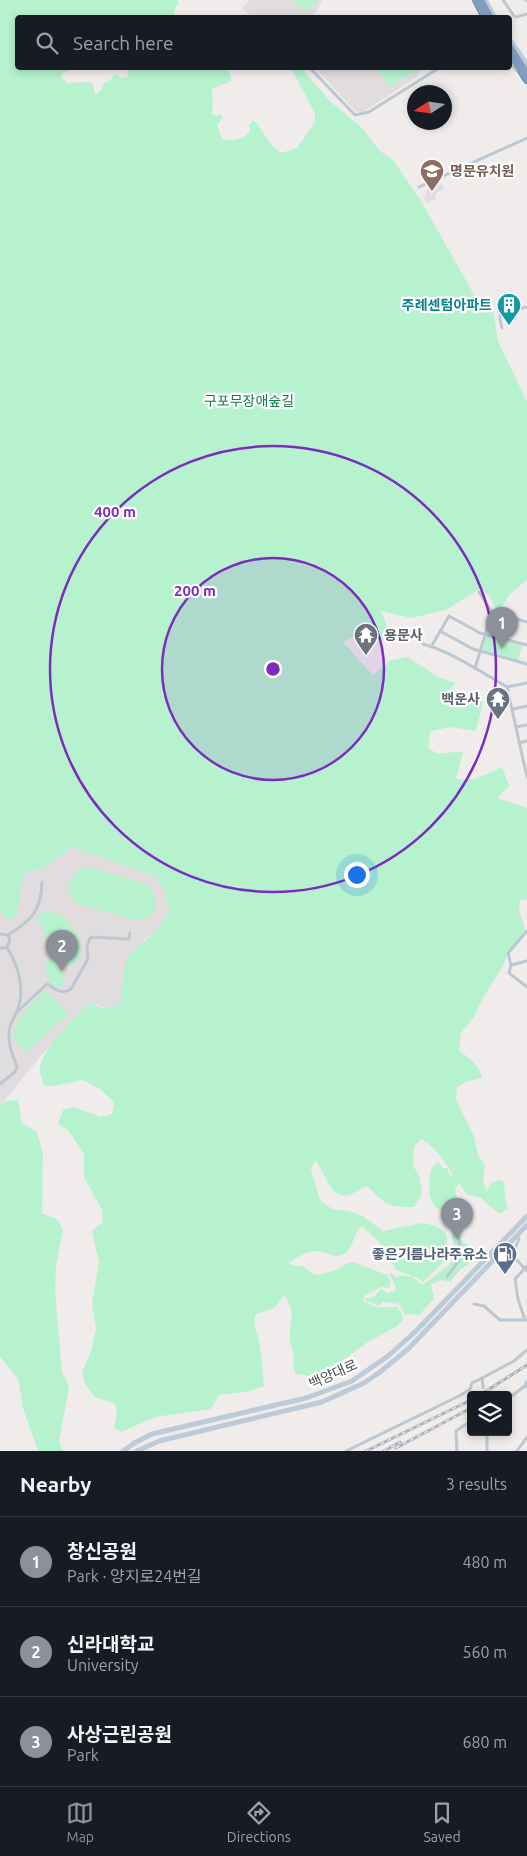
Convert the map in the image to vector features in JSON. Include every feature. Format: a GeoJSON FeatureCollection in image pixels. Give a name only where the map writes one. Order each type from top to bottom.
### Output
{"type":"FeatureCollection","features":[{"type":"Feature","properties":{"kind":"highway"},"geometry":{"type":"LineString","coordinates":[[474,0],[482,15]]}},
{"type":"Feature","properties":{"kind":"highway"},"geometry":{"type":"LineString","coordinates":[[481,0],[489,15]]}},
{"type":"Feature","properties":{"kind":"highway"},"geometry":{"type":"LineString","coordinates":[[512,50],[527,72]]}},
{"type":"Feature","properties":{"kind":"highway"},"geometry":{"type":"LineString","coordinates":[[512,57],[527,80]]}},
{"type":"Feature","properties":{"kind":"main road"},"geometry":{"type":"LineString","coordinates":[[485,0],[493,15]]}},
{"type":"Feature","properties":{"kind":"main road"},"geometry":{"type":"LineString","coordinates":[[512,43],[527,65]]}},
{"type":"Feature","properties":{"kind":"main road"},"geometry":{"type":"LineString","coordinates":[[512,62],[527,85]]}},
{"type":"Feature","properties":{"kind":"main road","name":"백양대로"},"geometry":{"type":"LineString","coordinates":[[138,1451],[159,1441],[293,1410],[322,1402],[349,1391],[380,1372],[408,1349],[527,1216]]}},
{"type":"Feature","properties":{"kind":"main road","name":"백양대로"},"geometry":{"type":"LineString","coordinates":[[123,1451],[152,1434],[306,1398],[352,1380],[388,1356],[527,1225]]}},
{"type":"Feature","properties":{"kind":"street"},"geometry":{"type":"LineString","coordinates":[[503,0],[516,17],[527,14]]}},
{"type":"Feature","properties":{"kind":"street"},"geometry":{"type":"LineString","coordinates":[[312,70],[355,115],[369,112],[436,70]]}},
{"type":"Feature","properties":{"kind":"street"},"geometry":{"type":"LineString","coordinates":[[420,187],[527,138]]}},
{"type":"Feature","properties":{"kind":"street"},"geometry":{"type":"LineString","coordinates":[[502,328],[501,312],[527,307]]}},
{"type":"Feature","properties":{"kind":"street"},"geometry":{"type":"LineString","coordinates":[[479,592],[492,612],[527,622]]}},
{"type":"Feature","properties":{"kind":"street"},"geometry":{"type":"LineString","coordinates":[[475,668],[492,612]]}},
{"type":"Feature","properties":{"kind":"street"},"geometry":{"type":"LineString","coordinates":[[432,647],[449,616],[480,633],[527,645]]}},
{"type":"Feature","properties":{"kind":"street"},"geometry":{"type":"LineString","coordinates":[[440,631],[473,649],[527,664]]}},
{"type":"Feature","properties":{"kind":"street"},"geometry":{"type":"LineString","coordinates":[[423,644],[475,668],[507,687],[527,683]]}},
{"type":"Feature","properties":{"kind":"street"},"geometry":{"type":"LineString","coordinates":[[507,687],[527,777]]}},
{"type":"Feature","properties":{"kind":"street"},"geometry":{"type":"LineString","coordinates":[[513,709],[527,706]]}},
{"type":"Feature","properties":{"kind":"street"},"geometry":{"type":"LineString","coordinates":[[516,727],[527,725]]}},
{"type":"Feature","properties":{"kind":"street"},"geometry":{"type":"LineString","coordinates":[[520,743],[527,741]]}},
{"type":"Feature","properties":{"kind":"street"},"geometry":{"type":"LineString","coordinates":[[0,934],[8,935],[30,918],[42,898],[42,882]]}},
{"type":"Feature","properties":{"kind":"street"},"geometry":{"type":"LineString","coordinates":[[527,931],[508,953],[512,965],[510,972],[527,987]]}},
{"type":"Feature","properties":{"kind":"street"},"geometry":{"type":"LineString","coordinates":[[0,1084],[15,1072],[17,1067],[12,1054],[9,1031],[11,1021],[17,1012],[48,984],[61,992],[71,989],[88,959],[87,946],[90,938],[126,939],[129,938],[130,934]]}},
{"type":"Feature","properties":{"kind":"street"},"geometry":{"type":"LineString","coordinates":[[7,947],[10,941],[8,935]]}},
{"type":"Feature","properties":{"kind":"street"},"geometry":{"type":"LineString","coordinates":[[7,947],[17,966],[21,984],[17,1012]]}},
{"type":"Feature","properties":{"kind":"street"},"geometry":{"type":"LineString","coordinates":[[0,948],[7,947]]}},
{"type":"Feature","properties":{"kind":"street"},"geometry":{"type":"LineString","coordinates":[[512,965],[527,960]]}},
{"type":"Feature","properties":{"kind":"street"},"geometry":{"type":"LineString","coordinates":[[446,1277],[460,1259],[461,1252],[455,1230]]}},
{"type":"Feature","properties":{"kind":"street"},"geometry":{"type":"LineString","coordinates":[[492,1257],[498,1261],[512,1256],[519,1239],[516,1236]]}},
{"type":"Feature","properties":{"kind":"street"},"geometry":{"type":"LineString","coordinates":[[474,1304],[484,1306],[500,1320],[526,1320],[515,1279],[526,1268],[512,1256]]}},
{"type":"Feature","properties":{"kind":"street"},"geometry":{"type":"LineString","coordinates":[[346,1451],[461,1396],[470,1389],[472,1383],[514,1361],[527,1350]]}},
{"type":"Feature","properties":{"kind":"street"},"geometry":{"type":"LineString","coordinates":[[482,1378],[483,1386]]}},
{"type":"Feature","properties":{"kind":"street"},"geometry":{"type":"LineString","coordinates":[[512,1396],[527,1385]]}},
{"type":"Feature","properties":{"kind":"street"},"geometry":{"type":"LineString","coordinates":[[457,1451],[456,1431],[467,1424]]}},
{"type":"Feature","properties":{"kind":"street"},"geometry":{"type":"LineString","coordinates":[[487,1436],[487,1451]]}},
{"type":"Feature","properties":{"kind":"street"},"geometry":{"type":"LineString","coordinates":[[517,1451],[527,1437]]}},
{"type":"Feature","properties":{"kind":"shaded area"},"geometry":{"type":"Polygon","coordinates":[[[250,0],[322,0],[317,11],[312,15],[250,15],[242,8],[250,0]]]}},
{"type":"Feature","properties":{"kind":"shaded area"},"geometry":{"type":"Polygon","coordinates":[[[317,70],[420,70],[417,77],[363,112],[356,112],[317,70]]]}},
{"type":"Feature","properties":{"kind":"shaded area","name":"명문유치원"},"geometry":{"type":"Polygon","coordinates":[[[441,183],[444,189],[435,194],[436,199],[427,203],[424,199],[427,190],[441,183]]]}},
{"type":"Feature","properties":{"kind":"shaded area"},"geometry":{"type":"Polygon","coordinates":[[[72,847],[155,876],[165,892],[169,912],[158,929],[144,940],[120,1005],[106,1008],[89,1003],[40,1057],[0,1106],[0,910],[7,920],[24,873],[45,867],[72,847]]]}},
{"type":"Feature","properties":{"kind":"green space","name":"구포무장애숲길"},"geometry":{"type":"Polygon","coordinates":[[[0,0],[177,0],[179,3],[174,15],[15,15],[15,70],[70,70],[63,73],[61,77],[67,83],[92,83],[95,94],[101,91],[104,84],[111,80],[113,75],[117,74],[121,78],[127,77],[128,70],[227,70],[231,76],[231,81],[211,90],[213,95],[212,114],[216,116],[221,114],[223,117],[217,125],[222,139],[234,140],[244,137],[250,131],[249,125],[253,121],[256,122],[273,147],[281,153],[297,148],[315,122],[315,113],[292,70],[303,70],[331,102],[362,128],[380,151],[393,160],[421,201],[477,300],[484,309],[493,310],[498,341],[527,402],[527,580],[510,594],[498,613],[489,596],[481,588],[446,610],[411,618],[381,611],[393,641],[356,635],[343,642],[373,675],[391,660],[408,657],[438,677],[456,683],[442,698],[461,705],[474,694],[483,703],[476,731],[451,727],[430,731],[428,748],[438,754],[463,752],[456,779],[476,779],[502,767],[509,786],[497,798],[527,808],[527,900],[521,899],[519,908],[525,932],[508,952],[503,966],[483,998],[474,1017],[461,1033],[459,1051],[474,1062],[482,1078],[468,1081],[457,1087],[456,1100],[474,1136],[478,1156],[485,1165],[483,1181],[487,1191],[491,1183],[499,1180],[504,1182],[508,1209],[499,1214],[481,1198],[468,1195],[457,1181],[455,1209],[462,1215],[460,1230],[463,1243],[468,1244],[467,1253],[472,1262],[461,1269],[450,1282],[442,1280],[431,1284],[434,1299],[419,1315],[405,1314],[399,1304],[383,1302],[379,1306],[363,1299],[363,1301],[376,1307],[397,1307],[402,1314],[403,1320],[396,1327],[368,1342],[332,1368],[311,1376],[296,1374],[290,1341],[292,1317],[288,1301],[284,1295],[275,1308],[256,1314],[255,1317],[264,1386],[250,1391],[219,1395],[211,1409],[155,1417],[121,1432],[114,1428],[117,1412],[115,1404],[95,1397],[85,1384],[82,1372],[92,1349],[96,1329],[92,1303],[99,1263],[92,1231],[103,1222],[102,1210],[84,1177],[84,1154],[69,1131],[58,1124],[63,1110],[75,1107],[100,1117],[112,1114],[114,1102],[100,1089],[83,1080],[45,1086],[40,1071],[41,1063],[51,1045],[89,1003],[102,1008],[120,1005],[126,957],[158,929],[169,912],[165,892],[155,876],[72,847],[45,867],[24,873],[16,918],[7,920],[0,910],[0,0]],[[421,1139],[414,1147],[413,1166],[419,1175],[422,1194],[414,1207],[392,1206],[367,1186],[349,1195],[342,1195],[332,1189],[315,1160],[311,1169],[320,1200],[332,1209],[349,1211],[363,1216],[383,1231],[422,1223],[436,1226],[445,1232],[447,1238],[445,1260],[423,1282],[416,1277],[396,1270],[379,1242],[362,1226],[346,1253],[336,1256],[314,1251],[303,1254],[289,1263],[294,1266],[303,1266],[311,1273],[318,1275],[337,1270],[346,1264],[354,1262],[387,1275],[391,1281],[389,1288],[381,1287],[364,1296],[364,1299],[375,1296],[381,1289],[389,1294],[391,1291],[394,1293],[396,1289],[389,1274],[392,1273],[396,1277],[411,1276],[424,1284],[449,1265],[455,1252],[450,1224],[447,1218],[449,1213],[440,1210],[431,1200],[429,1183],[432,1167],[438,1162],[443,1168],[448,1169],[449,1174],[454,1177],[440,1155],[421,1139]]]}},
{"type":"Feature","properties":{"kind":"green space"},"geometry":{"type":"Polygon","coordinates":[[[292,0],[318,0],[306,11],[292,0]]]}},
{"type":"Feature","properties":{"kind":"green space"},"geometry":{"type":"Polygon","coordinates":[[[378,70],[418,70],[389,87],[378,70]]]}},
{"type":"Feature","properties":{"kind":"green space"},"geometry":{"type":"Polygon","coordinates":[[[486,635],[522,646],[518,660],[483,650],[482,652],[486,635]]]}},
{"type":"Feature","properties":{"kind":"green space"},"geometry":{"type":"Polygon","coordinates":[[[83,868],[92,868],[145,884],[151,889],[156,901],[153,913],[143,920],[135,920],[78,904],[73,900],[69,890],[74,875],[83,868]]]}},
{"type":"Feature","properties":{"kind":"green space"},"geometry":{"type":"Polygon","coordinates":[[[48,910],[64,918],[77,934],[80,943],[81,952],[77,960],[69,967],[65,958],[61,957],[57,963],[57,969],[66,975],[61,988],[50,982],[46,973],[51,953],[46,937],[38,923],[39,915],[48,910]]]}},
{"type":"Feature","properties":{"kind":"green space"},"geometry":{"type":"Polygon","coordinates":[[[46,990],[68,1014],[25,1053],[13,1037],[15,1029],[21,1016],[46,990]]]}},
{"type":"Feature","properties":{"kind":"green space"},"geometry":{"type":"Polygon","coordinates":[[[18,1100],[22,1123],[37,1132],[43,1154],[42,1213],[58,1220],[63,1230],[56,1265],[55,1290],[62,1372],[69,1387],[59,1442],[63,1451],[38,1451],[23,1408],[18,1379],[0,1356],[0,1106],[5,1101],[18,1100]]]}},
{"type":"Feature","properties":{"kind":"tunnel"},"geometry":{"type":"LineString","coordinates":[[483,1386],[484,1391]]}},
{"type":"Feature","properties":{"kind":"railway"},"geometry":{"type":"LineString","coordinates":[[486,1391],[527,1365]]}},
{"type":"Feature","properties":{"kind":"railway"},"geometry":{"type":"LineString","coordinates":[[366,1451],[467,1402]]}},
{"type":"Feature","properties":{"kind":"railway"},"geometry":{"type":"LineString","coordinates":[[396,1448],[467,1410]]}},
{"type":"Feature","properties":{"kind":"railway"},"geometry":{"type":"LineString","coordinates":[[384,1451],[400,1442]]}},
{"type":"Feature","properties":{"kind":"place","name":"명문유치원"},"geometry":{"type":"Point","coordinates":[432,192]}},
{"type":"Feature","properties":{"kind":"place","name":"주례센텀아파트"},"geometry":{"type":"Point","coordinates":[509,326]}},
{"type":"Feature","properties":{"kind":"place","name":"창신공원"},"geometry":{"type":"Point","coordinates":[502,648]}},
{"type":"Feature","properties":{"kind":"place","name":"용문사"},"geometry":{"type":"Point","coordinates":[366,656]}},
{"type":"Feature","properties":{"kind":"place","name":"백운사"},"geometry":{"type":"Point","coordinates":[498,720]}},
{"type":"Feature","properties":{"kind":"place","name":"신라대학교"},"geometry":{"type":"Point","coordinates":[62,971]}},
{"type":"Feature","properties":{"kind":"place","name":"사상근린공원"},"geometry":{"type":"Point","coordinates":[457,1239]}},
{"type":"Feature","properties":{"kind":"place","name":"좋은기름나라주유소"},"geometry":{"type":"Point","coordinates":[505,1275]}}]}
